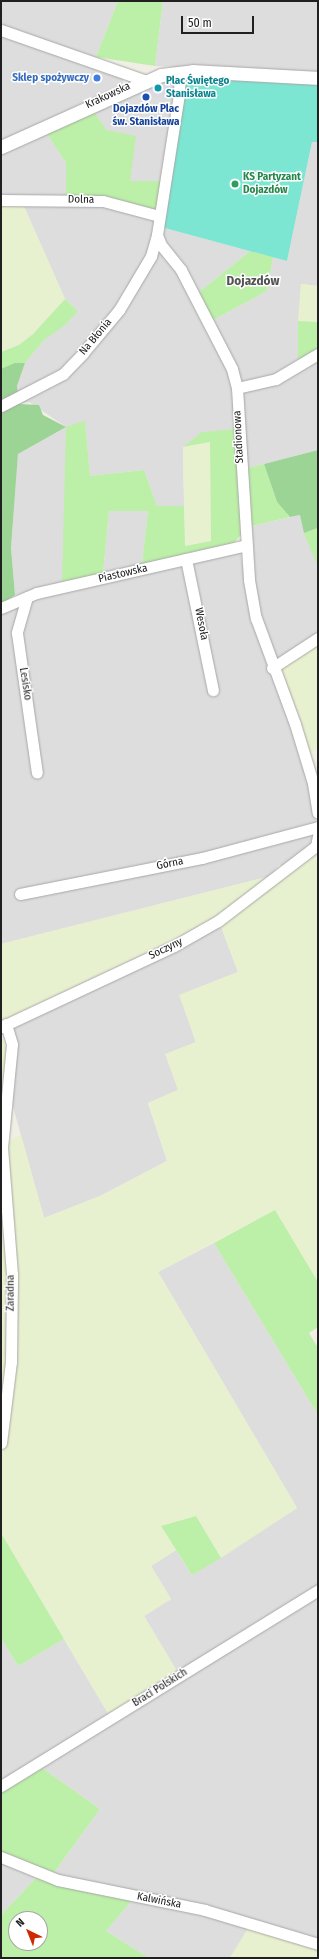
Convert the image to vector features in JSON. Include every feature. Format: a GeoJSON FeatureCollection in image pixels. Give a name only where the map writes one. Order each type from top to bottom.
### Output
{"type":"FeatureCollection","features":[{"type":"Feature","properties":{"kind":"street"},"geometry":{"type":"LineString","coordinates":[[1,30],[122,70],[138,82]]}},
{"type":"Feature","properties":{"kind":"street","name":"Krakowska"},"geometry":{"type":"LineString","coordinates":[[1,146],[138,82],[180,72],[318,78]]}},
{"type":"Feature","properties":{"kind":"street","name":"Stadionowa"},"geometry":{"type":"LineString","coordinates":[[180,72],[180,94],[158,216],[158,235],[161,245],[182,270],[232,370],[237,388],[247,545],[256,618],[272,668],[295,724],[318,813]]}},
{"type":"Feature","properties":{"kind":"street","name":"Dolna"},"geometry":{"type":"LineString","coordinates":[[1,200],[103,200],[158,216]]}},
{"type":"Feature","properties":{"kind":"street","name":"Na Błonia"},"geometry":{"type":"LineString","coordinates":[[1,406],[63,374],[83,353],[119,310],[150,256],[158,235]]}},
{"type":"Feature","properties":{"kind":"street"},"geometry":{"type":"LineString","coordinates":[[237,388],[269,382],[318,354]]}},
{"type":"Feature","properties":{"kind":"street","name":"Piastowska"},"geometry":{"type":"LineString","coordinates":[[1,608],[27,597],[247,545]]}},
{"type":"Feature","properties":{"kind":"street","name":"Wesoła"},"geometry":{"type":"LineString","coordinates":[[186,559],[213,690]]}},
{"type":"Feature","properties":{"kind":"street","name":"Lesisko"},"geometry":{"type":"LineString","coordinates":[[27,597],[17,633],[38,773]]}},
{"type":"Feature","properties":{"kind":"street"},"geometry":{"type":"LineString","coordinates":[[272,668],[318,638]]}},
{"type":"Feature","properties":{"kind":"street","name":"Górna"},"geometry":{"type":"LineString","coordinates":[[20,894],[202,858],[318,827]]}},
{"type":"Feature","properties":{"kind":"street","name":"Soczyny"},"geometry":{"type":"LineString","coordinates":[[3,1025],[174,946],[218,921],[317,844]]}},
{"type":"Feature","properties":{"kind":"street","name":"Zaradna"},"geometry":{"type":"LineString","coordinates":[[1,1443],[11,1362],[12,1274],[2,1148],[12,1044],[3,1025]]}},
{"type":"Feature","properties":{"kind":"street","name":"Braci Polskich"},"geometry":{"type":"LineString","coordinates":[[1,1786],[318,1590]]}},
{"type":"Feature","properties":{"kind":"street","name":"Kalwińska"},"geometry":{"type":"LineString","coordinates":[[1,1857],[58,1880],[205,1910],[318,1944]]}},
{"type":"Feature","properties":{"kind":"shaded area"},"geometry":{"type":"Polygon","coordinates":[[[1,1],[118,1],[96,57],[1,26],[1,1]]]}},
{"type":"Feature","properties":{"kind":"shaded area"},"geometry":{"type":"Polygon","coordinates":[[[163,1],[318,1],[318,73],[155,66],[163,1]]]}},
{"type":"Feature","properties":{"kind":"shaded area"},"geometry":{"type":"Polygon","coordinates":[[[1,32],[123,78],[123,83],[1,143],[1,32]]]}},
{"type":"Feature","properties":{"kind":"shaded area","name":"KS Partyzant Dojazdów"},"geometry":{"type":"Polygon","coordinates":[[[185,75],[318,80],[318,142],[312,142],[287,261],[161,227],[185,75]]]}},
{"type":"Feature","properties":{"kind":"shaded area","name":"Plac Świętego Stanisława"},"geometry":{"type":"Polygon","coordinates":[[[172,78],[183,78],[175,95],[147,98],[134,89],[172,78]]]}},
{"type":"Feature","properties":{"kind":"shaded area"},"geometry":{"type":"Polygon","coordinates":[[[134,89],[175,95],[162,181],[130,181],[93,110],[134,89]]]}},
{"type":"Feature","properties":{"kind":"shaded area"},"geometry":{"type":"Polygon","coordinates":[[[45,131],[66,163],[66,198],[1,198],[1,151],[45,131]]]}},
{"type":"Feature","properties":{"kind":"shaded area"},"geometry":{"type":"Polygon","coordinates":[[[312,142],[318,142],[318,286],[301,284],[298,363],[273,377],[239,386],[211,321],[267,291],[273,257],[287,261],[312,142]]]}},
{"type":"Feature","properties":{"kind":"shaded area"},"geometry":{"type":"Polygon","coordinates":[[[22,202],[100,203],[156,218],[149,255],[116,310],[61,373],[18,396],[17,386],[25,363],[44,340],[78,311],[65,299],[22,202]]]}},
{"type":"Feature","properties":{"kind":"shaded area"},"geometry":{"type":"Polygon","coordinates":[[[161,227],[250,251],[197,294],[162,243],[161,227]]]}},
{"type":"Feature","properties":{"kind":"shaded area"},"geometry":{"type":"Polygon","coordinates":[[[157,241],[180,273],[230,370],[237,429],[183,447],[184,506],[157,506],[144,470],[90,476],[85,422],[62,584],[15,595],[11,548],[18,454],[66,427],[29,402],[19,404],[19,400],[35,393],[120,311],[157,241]]]}},
{"type":"Feature","properties":{"kind":"shaded area"},"geometry":{"type":"Polygon","coordinates":[[[318,357],[318,450],[241,470],[239,390],[318,357]]]}},
{"type":"Feature","properties":{"kind":"shaded area"},"geometry":{"type":"Polygon","coordinates":[[[109,511],[148,511],[142,565],[103,574],[109,511]]]}},
{"type":"Feature","properties":{"kind":"shaded area"},"geometry":{"type":"Polygon","coordinates":[[[300,515],[318,567],[318,635],[274,664],[259,619],[248,527],[300,515]]]}},
{"type":"Feature","properties":{"kind":"shaded area"},"geometry":{"type":"Polygon","coordinates":[[[240,551],[252,619],[306,771],[316,819],[313,842],[285,866],[279,865],[271,876],[1,944],[1,612],[34,598],[240,551]]]}},
{"type":"Feature","properties":{"kind":"shaded area"},"geometry":{"type":"Polygon","coordinates":[[[220,924],[238,972],[180,995],[196,1043],[178,1090],[148,1103],[167,1161],[100,1196],[44,1218],[10,1096],[13,1028],[24,1024],[24,1018],[220,924]]]}},
{"type":"Feature","properties":{"kind":"shaded area"},"geometry":{"type":"Polygon","coordinates":[[[214,1243],[318,1415],[318,1585],[178,1673],[144,1616],[171,1599],[151,1566],[176,1550],[192,1575],[297,1508],[158,1272],[214,1243]]]}},
{"type":"Feature","properties":{"kind":"shaded area"},"geometry":{"type":"Polygon","coordinates":[[[318,1594],[318,1942],[53,1874],[100,1809],[42,1768],[318,1594]]]}},
{"type":"Feature","properties":{"kind":"shaded area"},"geometry":{"type":"Polygon","coordinates":[[[1,1638],[18,1666],[64,1639],[109,1715],[1,1780],[1,1638]]]}},
{"type":"Feature","properties":{"kind":"shaded area"},"geometry":{"type":"Polygon","coordinates":[[[1,1862],[36,1878],[1,1915],[1,1862]]]}},
{"type":"Feature","properties":{"kind":"shaded area"},"geometry":{"type":"Polygon","coordinates":[[[132,1900],[197,1912],[249,1927],[230,1958],[149,1958],[106,1931],[132,1900]]]}},
{"type":"Feature","properties":{"kind":"green space"},"geometry":{"type":"Polygon","coordinates":[[[118,1],[163,1],[155,66],[96,57],[118,1]]]}},
{"type":"Feature","properties":{"kind":"green space"},"geometry":{"type":"Polygon","coordinates":[[[93,110],[106,130],[136,136],[130,181],[162,181],[156,213],[66,198],[66,163],[45,131],[93,110]]]}},
{"type":"Feature","properties":{"kind":"green space"},"geometry":{"type":"Polygon","coordinates":[[[22,202],[65,299],[33,334],[19,345],[1,352],[1,203],[22,202]]]}},
{"type":"Feature","properties":{"kind":"green space"},"geometry":{"type":"Polygon","coordinates":[[[250,251],[273,257],[267,291],[211,321],[197,294],[250,251]]]}},
{"type":"Feature","properties":{"kind":"green space"},"geometry":{"type":"Polygon","coordinates":[[[301,284],[318,286],[318,322],[298,321],[301,284]]]}},
{"type":"Feature","properties":{"kind":"green space"},"geometry":{"type":"Polygon","coordinates":[[[65,299],[78,311],[65,325],[44,340],[25,363],[1,369],[1,352],[19,345],[33,334],[65,299]]]}},
{"type":"Feature","properties":{"kind":"green space"},"geometry":{"type":"Polygon","coordinates":[[[298,321],[318,322],[318,352],[298,363],[298,321]]]}},
{"type":"Feature","properties":{"kind":"green space"},"geometry":{"type":"Polygon","coordinates":[[[15,363],[25,363],[17,386],[19,404],[39,405],[43,415],[66,427],[18,454],[11,548],[15,595],[1,604],[1,369],[15,363]]]}},
{"type":"Feature","properties":{"kind":"green space"},"geometry":{"type":"Polygon","coordinates":[[[85,421],[90,476],[144,470],[157,506],[184,506],[185,546],[211,541],[210,442],[183,447],[202,432],[237,429],[241,535],[231,546],[142,565],[148,511],[109,511],[103,574],[62,584],[66,427],[85,421]]]}},
{"type":"Feature","properties":{"kind":"green space"},"geometry":{"type":"Polygon","coordinates":[[[210,442],[211,541],[185,546],[183,447],[210,442]]]}},
{"type":"Feature","properties":{"kind":"green space"},"geometry":{"type":"Polygon","coordinates":[[[318,450],[318,528],[304,533],[300,515],[290,517],[277,502],[264,464],[318,450]]]}},
{"type":"Feature","properties":{"kind":"green space"},"geometry":{"type":"Polygon","coordinates":[[[264,464],[277,502],[290,517],[248,527],[241,470],[264,464]]]}},
{"type":"Feature","properties":{"kind":"green space"},"geometry":{"type":"Polygon","coordinates":[[[318,528],[318,567],[304,533],[318,528]]]}},
{"type":"Feature","properties":{"kind":"green space"},"geometry":{"type":"Polygon","coordinates":[[[318,635],[318,747],[310,753],[277,670],[318,635]]]}},
{"type":"Feature","properties":{"kind":"green space"},"geometry":{"type":"Polygon","coordinates":[[[313,851],[318,865],[318,1282],[275,1210],[158,1272],[297,1508],[221,1558],[196,1516],[161,1526],[176,1550],[151,1566],[171,1599],[144,1616],[178,1673],[109,1715],[1,1533],[1,1457],[12,1394],[5,1143],[21,1135],[44,1218],[100,1196],[167,1161],[148,1103],[178,1090],[165,1054],[196,1042],[179,995],[238,972],[220,924],[313,851]]]}},
{"type":"Feature","properties":{"kind":"green space"},"geometry":{"type":"Polygon","coordinates":[[[271,876],[218,918],[1,1021],[1,944],[271,876]]]}},
{"type":"Feature","properties":{"kind":"green space"},"geometry":{"type":"Polygon","coordinates":[[[1,1035],[8,1053],[1,1127],[1,1035]]]}},
{"type":"Feature","properties":{"kind":"green space"},"geometry":{"type":"Polygon","coordinates":[[[1,1170],[9,1274],[9,1356],[1,1419],[1,1170]]]}},
{"type":"Feature","properties":{"kind":"green space"},"geometry":{"type":"Polygon","coordinates":[[[275,1210],[318,1282],[318,1327],[309,1333],[318,1348],[318,1415],[214,1243],[275,1210]]]}},
{"type":"Feature","properties":{"kind":"green space"},"geometry":{"type":"Polygon","coordinates":[[[196,1516],[221,1558],[192,1575],[161,1526],[196,1516]]]}},
{"type":"Feature","properties":{"kind":"green space"},"geometry":{"type":"Polygon","coordinates":[[[1,1533],[64,1639],[18,1666],[1,1638],[1,1533]]]}},
{"type":"Feature","properties":{"kind":"green space"},"geometry":{"type":"Polygon","coordinates":[[[42,1768],[100,1809],[53,1874],[1,1855],[1,1793],[42,1768]]]}},
{"type":"Feature","properties":{"kind":"green space"},"geometry":{"type":"Polygon","coordinates":[[[36,1878],[132,1900],[106,1931],[149,1958],[1,1958],[1,1915],[36,1878]]]}},
{"type":"Feature","properties":{"kind":"green space"},"geometry":{"type":"Polygon","coordinates":[[[249,1927],[318,1948],[318,1958],[230,1958],[249,1927]]]}},
{"type":"Feature","properties":{"kind":"place","name":"Sklep spożywczy"},"geometry":{"type":"Point","coordinates":[97,78]}},
{"type":"Feature","properties":{"kind":"place","name":"Plac Świętego Stanisława"},"geometry":{"type":"Point","coordinates":[158,88]}},
{"type":"Feature","properties":{"kind":"place","name":"Dojazdów Plac św. Stanisława"},"geometry":{"type":"Point","coordinates":[146,97]}},
{"type":"Feature","properties":{"kind":"place","name":"KS Partyzant Dojazdów"},"geometry":{"type":"Point","coordinates":[235,184]}},
{"type":"Feature","properties":{"kind":"district","name":"Dojazdów"},"geometry":{"type":"Point","coordinates":[253,281]}}]}
